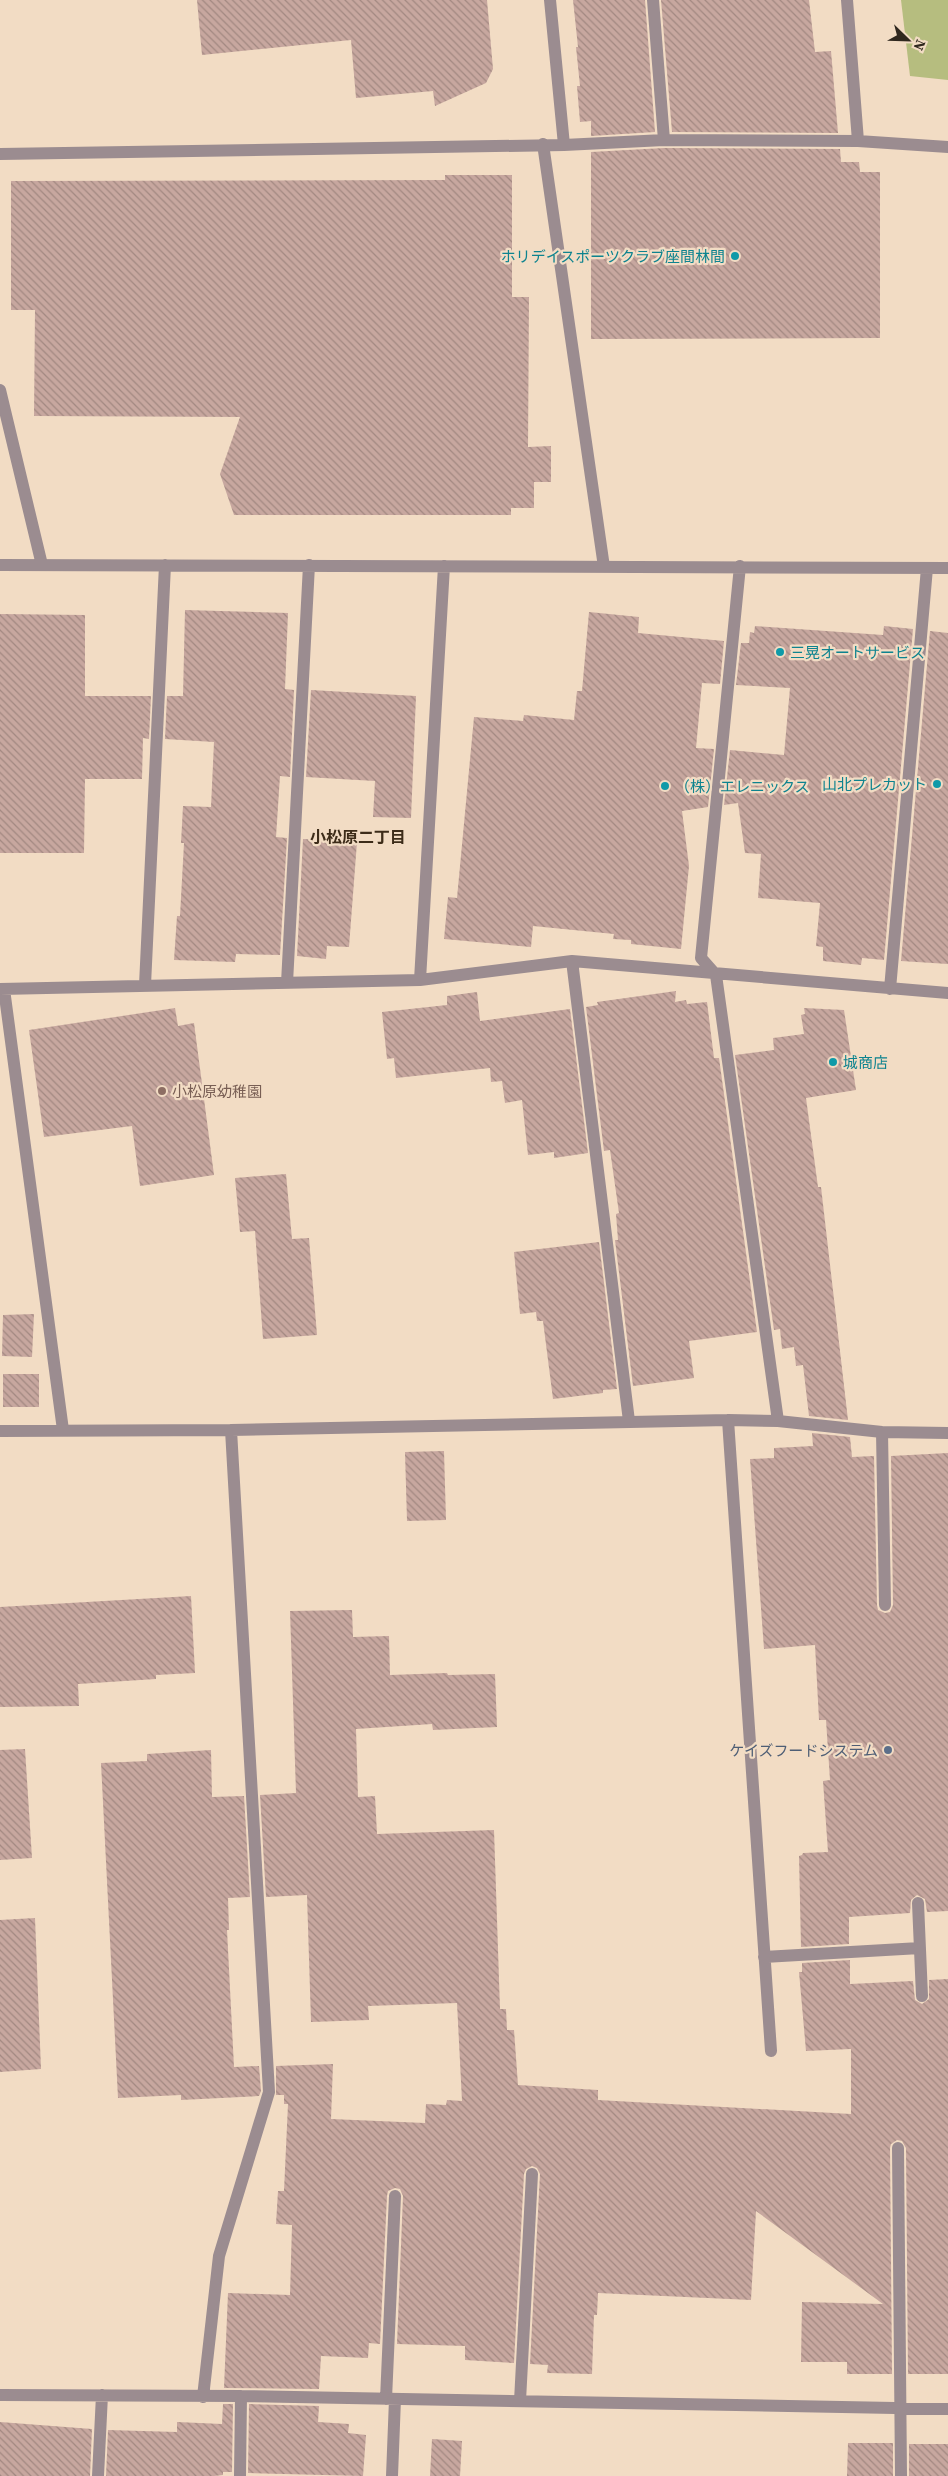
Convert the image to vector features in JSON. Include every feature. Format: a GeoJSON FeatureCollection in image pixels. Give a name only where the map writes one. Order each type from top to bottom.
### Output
{"type":"FeatureCollection","features":[{"type":"Feature","properties":{"kind":"street"},"geometry":{"type":"LineString","coordinates":[[550,0],[564,144]]}},
{"type":"Feature","properties":{"kind":"street"},"geometry":{"type":"LineString","coordinates":[[653,0],[664,140]]}},
{"type":"Feature","properties":{"kind":"street"},"geometry":{"type":"LineString","coordinates":[[847,0],[858,141]]}},
{"type":"Feature","properties":{"kind":"street"},"geometry":{"type":"LineString","coordinates":[[0,154],[564,144],[664,140],[858,141],[948,147]]}},
{"type":"Feature","properties":{"kind":"street"},"geometry":{"type":"LineString","coordinates":[[544,144],[604,567]]}},
{"type":"Feature","properties":{"kind":"street"},"geometry":{"type":"LineString","coordinates":[[0,390],[42,565]]}},
{"type":"Feature","properties":{"kind":"street"},"geometry":{"type":"LineString","coordinates":[[145,985],[165,565]]}},
{"type":"Feature","properties":{"kind":"street"},"geometry":{"type":"LineString","coordinates":[[0,566],[309,565],[948,568]]}},
{"type":"Feature","properties":{"kind":"street"},"geometry":{"type":"LineString","coordinates":[[288,983],[309,565]]}},
{"type":"Feature","properties":{"kind":"street"},"geometry":{"type":"LineString","coordinates":[[420,980],[444,566]]}},
{"type":"Feature","properties":{"kind":"street"},"geometry":{"type":"LineString","coordinates":[[740,566],[701,958],[716,975],[778,1421]]}},
{"type":"Feature","properties":{"kind":"street"},"geometry":{"type":"LineString","coordinates":[[890,990],[928,568]]}},
{"type":"Feature","properties":{"kind":"street"},"geometry":{"type":"LineString","coordinates":[[572,962],[629,1421]]}},
{"type":"Feature","properties":{"kind":"street"},"geometry":{"type":"LineString","coordinates":[[63,1430],[2,989],[420,980],[572,962],[890,990],[948,993]]}},
{"type":"Feature","properties":{"kind":"street"},"geometry":{"type":"LineString","coordinates":[[728,1420],[771,2051]]}},
{"type":"Feature","properties":{"kind":"street"},"geometry":{"type":"LineString","coordinates":[[0,1430],[231,1430],[728,1420],[778,1421],[882,1432],[948,1433]]}},
{"type":"Feature","properties":{"kind":"street"},"geometry":{"type":"LineString","coordinates":[[203,2397],[220,2256],[269,2092],[231,1430]]}},
{"type":"Feature","properties":{"kind":"street"},"geometry":{"type":"LineString","coordinates":[[882,1432],[885,1605]]}},
{"type":"Feature","properties":{"kind":"street"},"geometry":{"type":"LineString","coordinates":[[918,1903],[922,1996]]}},
{"type":"Feature","properties":{"kind":"street"},"geometry":{"type":"LineString","coordinates":[[764,1957],[920,1948]]}},
{"type":"Feature","properties":{"kind":"street"},"geometry":{"type":"LineString","coordinates":[[898,2148],[901,2476]]}},
{"type":"Feature","properties":{"kind":"street"},"geometry":{"type":"LineString","coordinates":[[520,2401],[532,2174]]}},
{"type":"Feature","properties":{"kind":"street"},"geometry":{"type":"LineString","coordinates":[[392,2476],[391,2399],[395,2196]]}},
{"type":"Feature","properties":{"kind":"street"},"geometry":{"type":"LineString","coordinates":[[0,2395],[241,2396],[948,2409]]}},
{"type":"Feature","properties":{"kind":"street"},"geometry":{"type":"LineString","coordinates":[[98,2476],[102,2395]]}},
{"type":"Feature","properties":{"kind":"street"},"geometry":{"type":"LineString","coordinates":[[240,2476],[241,2396]]}},
{"type":"Feature","properties":{"kind":"green space"},"geometry":{"type":"Polygon","coordinates":[[[901,0],[948,0],[948,80],[910,76],[901,0]]]}},
{"type":"Feature","properties":{"kind":"building"},"geometry":{"type":"Polygon","coordinates":[[[197,0],[487,0],[493,69],[486,83],[435,106],[433,91],[356,98],[351,40],[202,55],[197,0]]]}},
{"type":"Feature","properties":{"kind":"building"},"geometry":{"type":"Polygon","coordinates":[[[573,0],[645,0],[655,132],[591,136],[591,121],[580,122],[577,86],[580,86],[576,47],[578,47],[573,0]]]}},
{"type":"Feature","properties":{"kind":"building"},"geometry":{"type":"Polygon","coordinates":[[[661,0],[809,0],[815,52],[831,51],[838,133],[672,132],[661,0]]]}},
{"type":"Feature","properties":{"kind":"building","name":"ホリデイスポーツクラブ座間林間"},"geometry":{"type":"Polygon","coordinates":[[[664,148],[840,149],[841,162],[859,162],[860,172],[880,172],[880,338],[591,339],[591,152],[664,148]]]}},
{"type":"Feature","properties":{"kind":"building"},"geometry":{"type":"Polygon","coordinates":[[[445,175],[512,175],[512,297],[529,297],[528,447],[551,446],[551,482],[534,482],[534,508],[511,508],[511,515],[234,515],[220,474],[240,417],[34,416],[35,310],[11,310],[11,181],[445,180],[445,175]]]}},
{"type":"Feature","properties":{"kind":"building"},"geometry":{"type":"Polygon","coordinates":[[[185,610],[288,613],[285,689],[294,690],[290,777],[280,776],[276,837],[287,838],[280,955],[236,954],[235,962],[174,960],[177,916],[180,916],[184,843],[181,843],[183,806],[211,807],[214,742],[165,739],[167,696],[183,696],[185,610]]]}},
{"type":"Feature","properties":{"kind":"building"},"geometry":{"type":"Polygon","coordinates":[[[589,612],[639,617],[638,633],[724,641],[720,684],[702,683],[696,748],[714,749],[708,807],[682,811],[689,866],[681,949],[631,944],[631,940],[613,939],[614,934],[533,926],[531,947],[444,939],[448,897],[457,898],[474,717],[523,721],[524,715],[574,720],[577,691],[582,691],[589,612]]]}},
{"type":"Feature","properties":{"kind":"building"},"geometry":{"type":"Polygon","coordinates":[[[0,614],[85,615],[85,696],[151,696],[149,739],[143,738],[142,779],[85,779],[84,853],[0,853],[0,614]]]}},
{"type":"Feature","properties":{"kind":"building"},"geometry":{"type":"Polygon","coordinates":[[[755,626],[883,635],[884,626],[913,629],[884,960],[862,958],[861,965],[823,961],[823,947],[816,946],[820,903],[758,898],[761,854],[745,853],[738,803],[724,805],[730,750],[784,755],[790,688],[736,685],[741,643],[749,643],[750,632],[754,633],[755,626]]]}},
{"type":"Feature","properties":{"kind":"building"},"geometry":{"type":"Polygon","coordinates":[[[930,631],[948,633],[948,964],[901,961],[930,631]]]}},
{"type":"Feature","properties":{"kind":"building"},"geometry":{"type":"Polygon","coordinates":[[[311,690],[416,696],[411,818],[373,817],[375,781],[306,777],[311,690]]]}},
{"type":"Feature","properties":{"kind":"building"},"geometry":{"type":"Polygon","coordinates":[[[303,839],[357,842],[349,947],[327,946],[326,959],[297,956],[303,839]]]}},
{"type":"Feature","properties":{"kind":"building"},"geometry":{"type":"Polygon","coordinates":[[[676,991],[675,1002],[686,1000],[687,1004],[707,1002],[714,1058],[719,1058],[757,1332],[689,1341],[694,1378],[633,1386],[615,1240],[618,1240],[616,1214],[619,1213],[610,1150],[604,1151],[586,1007],[598,1005],[597,1002],[676,991]]]}},
{"type":"Feature","properties":{"kind":"building"},"geometry":{"type":"Polygon","coordinates":[[[477,992],[480,1021],[570,1009],[588,1153],[554,1158],[554,1152],[528,1155],[522,1100],[505,1103],[502,1081],[491,1082],[490,1068],[396,1078],[394,1058],[387,1059],[382,1012],[447,1005],[447,996],[477,992]]]}},
{"type":"Feature","properties":{"kind":"building"},"geometry":{"type":"Polygon","coordinates":[[[175,1008],[178,1026],[194,1023],[214,1175],[140,1186],[132,1126],[44,1137],[29,1030],[175,1008]]]}},
{"type":"Feature","properties":{"kind":"building"},"geometry":{"type":"Polygon","coordinates":[[[804,1008],[844,1010],[856,1090],[806,1098],[818,1187],[821,1187],[848,1420],[809,1416],[803,1365],[796,1366],[794,1347],[782,1349],[780,1329],[774,1330],[735,1055],[774,1050],[773,1038],[804,1034],[801,1015],[805,1014],[804,1008]]]}},
{"type":"Feature","properties":{"kind":"building"},"geometry":{"type":"Polygon","coordinates":[[[286,1174],[292,1239],[309,1238],[317,1335],[263,1339],[255,1231],[240,1232],[235,1178],[286,1174]]]}},
{"type":"Feature","properties":{"kind":"building"},"geometry":{"type":"Polygon","coordinates":[[[599,1242],[617,1389],[603,1390],[603,1393],[553,1399],[543,1321],[537,1321],[536,1312],[520,1314],[514,1252],[599,1242]]]}},
{"type":"Feature","properties":{"kind":"building"},"geometry":{"type":"Polygon","coordinates":[[[34,1314],[32,1357],[2,1356],[3,1315],[34,1314]]]}},
{"type":"Feature","properties":{"kind":"building"},"geometry":{"type":"Polygon","coordinates":[[[3,1374],[39,1374],[39,1407],[3,1407],[3,1374]]]}},
{"type":"Feature","properties":{"kind":"building"},"geometry":{"type":"Polygon","coordinates":[[[812,1433],[850,1437],[852,1457],[874,1456],[877,1605],[878,1610],[885,1613],[890,1612],[893,1605],[891,1456],[948,1453],[948,1911],[927,1912],[925,1899],[917,1895],[911,1900],[910,1913],[849,1917],[849,1944],[801,1947],[799,1856],[803,1853],[828,1852],[823,1781],[830,1780],[826,1720],[819,1720],[815,1645],[764,1649],[750,1459],[774,1458],[774,1448],[813,1446],[812,1433]]]}},
{"type":"Feature","properties":{"kind":"building"},"geometry":{"type":"Polygon","coordinates":[[[444,1451],[446,1520],[407,1521],[405,1452],[444,1451]]]}},
{"type":"Feature","properties":{"kind":"building"},"geometry":{"type":"Polygon","coordinates":[[[191,1596],[195,1673],[156,1675],[156,1679],[78,1684],[79,1706],[0,1707],[0,1607],[191,1596]]]}},
{"type":"Feature","properties":{"kind":"building"},"geometry":{"type":"Polygon","coordinates":[[[352,1610],[353,1637],[389,1636],[390,1675],[495,1674],[497,1727],[433,1730],[432,1724],[356,1729],[358,1797],[375,1796],[377,1834],[494,1830],[500,2009],[506,2009],[507,2030],[514,2030],[518,2085],[598,2090],[598,2100],[851,2114],[851,2049],[806,2051],[799,1972],[802,1972],[802,1963],[850,1960],[850,1984],[913,1981],[915,2000],[922,2004],[929,1999],[929,1980],[948,1979],[948,2374],[908,2374],[906,2148],[902,2141],[897,2140],[891,2144],[890,2148],[892,2374],[847,2374],[847,2362],[801,2362],[802,2302],[883,2304],[756,2211],[751,2300],[598,2293],[597,2315],[594,2315],[592,2374],[547,2373],[548,2365],[530,2364],[540,2174],[537,2168],[532,2166],[526,2169],[524,2174],[514,2363],[465,2360],[465,2346],[397,2344],[403,2196],[400,2189],[395,2188],[388,2191],[387,2196],[380,2344],[369,2343],[368,2358],[321,2356],[319,2389],[224,2388],[228,2293],[290,2295],[292,2225],[276,2224],[278,2191],[284,2191],[288,2104],[284,2104],[284,2095],[276,2095],[276,2066],[333,2064],[331,2119],[425,2123],[426,2104],[446,2105],[447,2100],[462,2101],[457,2003],[368,2006],[369,2020],[311,2022],[307,1895],[266,1897],[260,1795],[296,1793],[290,1611],[352,1610]]]}},
{"type":"Feature","properties":{"kind":"building"},"geometry":{"type":"Polygon","coordinates":[[[25,1749],[32,1858],[0,1860],[0,1750],[25,1749]]]}},
{"type":"Feature","properties":{"kind":"building"},"geometry":{"type":"Polygon","coordinates":[[[211,1750],[212,1797],[244,1796],[250,1897],[228,1898],[229,1930],[227,1930],[234,2067],[259,2066],[261,2091],[259,2096],[181,2100],[181,2095],[118,2098],[101,1763],[147,1761],[147,1754],[211,1750]]]}},
{"type":"Feature","properties":{"kind":"building"},"geometry":{"type":"Polygon","coordinates":[[[35,1918],[41,2069],[0,2072],[0,1920],[35,1918]]]}},
{"type":"Feature","properties":{"kind":"building"},"geometry":{"type":"Polygon","coordinates":[[[223,2404],[233,2404],[232,2472],[223,2472],[223,2475],[214,2476],[106,2476],[108,2430],[177,2432],[177,2422],[222,2424],[223,2404]]]}},
{"type":"Feature","properties":{"kind":"building"},"geometry":{"type":"Polygon","coordinates":[[[249,2404],[319,2406],[318,2422],[349,2424],[348,2433],[366,2435],[363,2476],[248,2473],[249,2404]]]}},
{"type":"Feature","properties":{"kind":"building"},"geometry":{"type":"Polygon","coordinates":[[[0,2422],[92,2429],[90,2476],[0,2476],[0,2422]]]}},
{"type":"Feature","properties":{"kind":"building"},"geometry":{"type":"Polygon","coordinates":[[[432,2439],[462,2441],[460,2476],[430,2476],[432,2439]]]}},
{"type":"Feature","properties":{"kind":"building"},"geometry":{"type":"Polygon","coordinates":[[[848,2443],[893,2443],[893,2476],[847,2476],[848,2443]]]}},
{"type":"Feature","properties":{"kind":"building"},"geometry":{"type":"Polygon","coordinates":[[[909,2444],[948,2444],[948,2476],[909,2476],[909,2444]]]}},
{"type":"Feature","properties":{"kind":"place","name":"ホリデイスポーツクラブ座間林間"},"geometry":{"type":"Point","coordinates":[735,256]}},
{"type":"Feature","properties":{"kind":"place","name":"三晃オートサービス"},"geometry":{"type":"Point","coordinates":[780,652]}},
{"type":"Feature","properties":{"kind":"place","name":"山北プレカット"},"geometry":{"type":"Point","coordinates":[937,784]}},
{"type":"Feature","properties":{"kind":"place","name":"（株）エレニックス"},"geometry":{"type":"Point","coordinates":[665,786]}},
{"type":"Feature","properties":{"kind":"place","name":"城商店"},"geometry":{"type":"Point","coordinates":[833,1062]}},
{"type":"Feature","properties":{"kind":"place","name":"小松原幼稚園"},"geometry":{"type":"Point","coordinates":[162,1091]}},
{"type":"Feature","properties":{"kind":"place","name":"ケイズフードシステム"},"geometry":{"type":"Point","coordinates":[888,1750]}},
{"type":"Feature","properties":{"kind":"district","name":"小松原二丁目"},"geometry":{"type":"Point","coordinates":[358,837]}}]}
